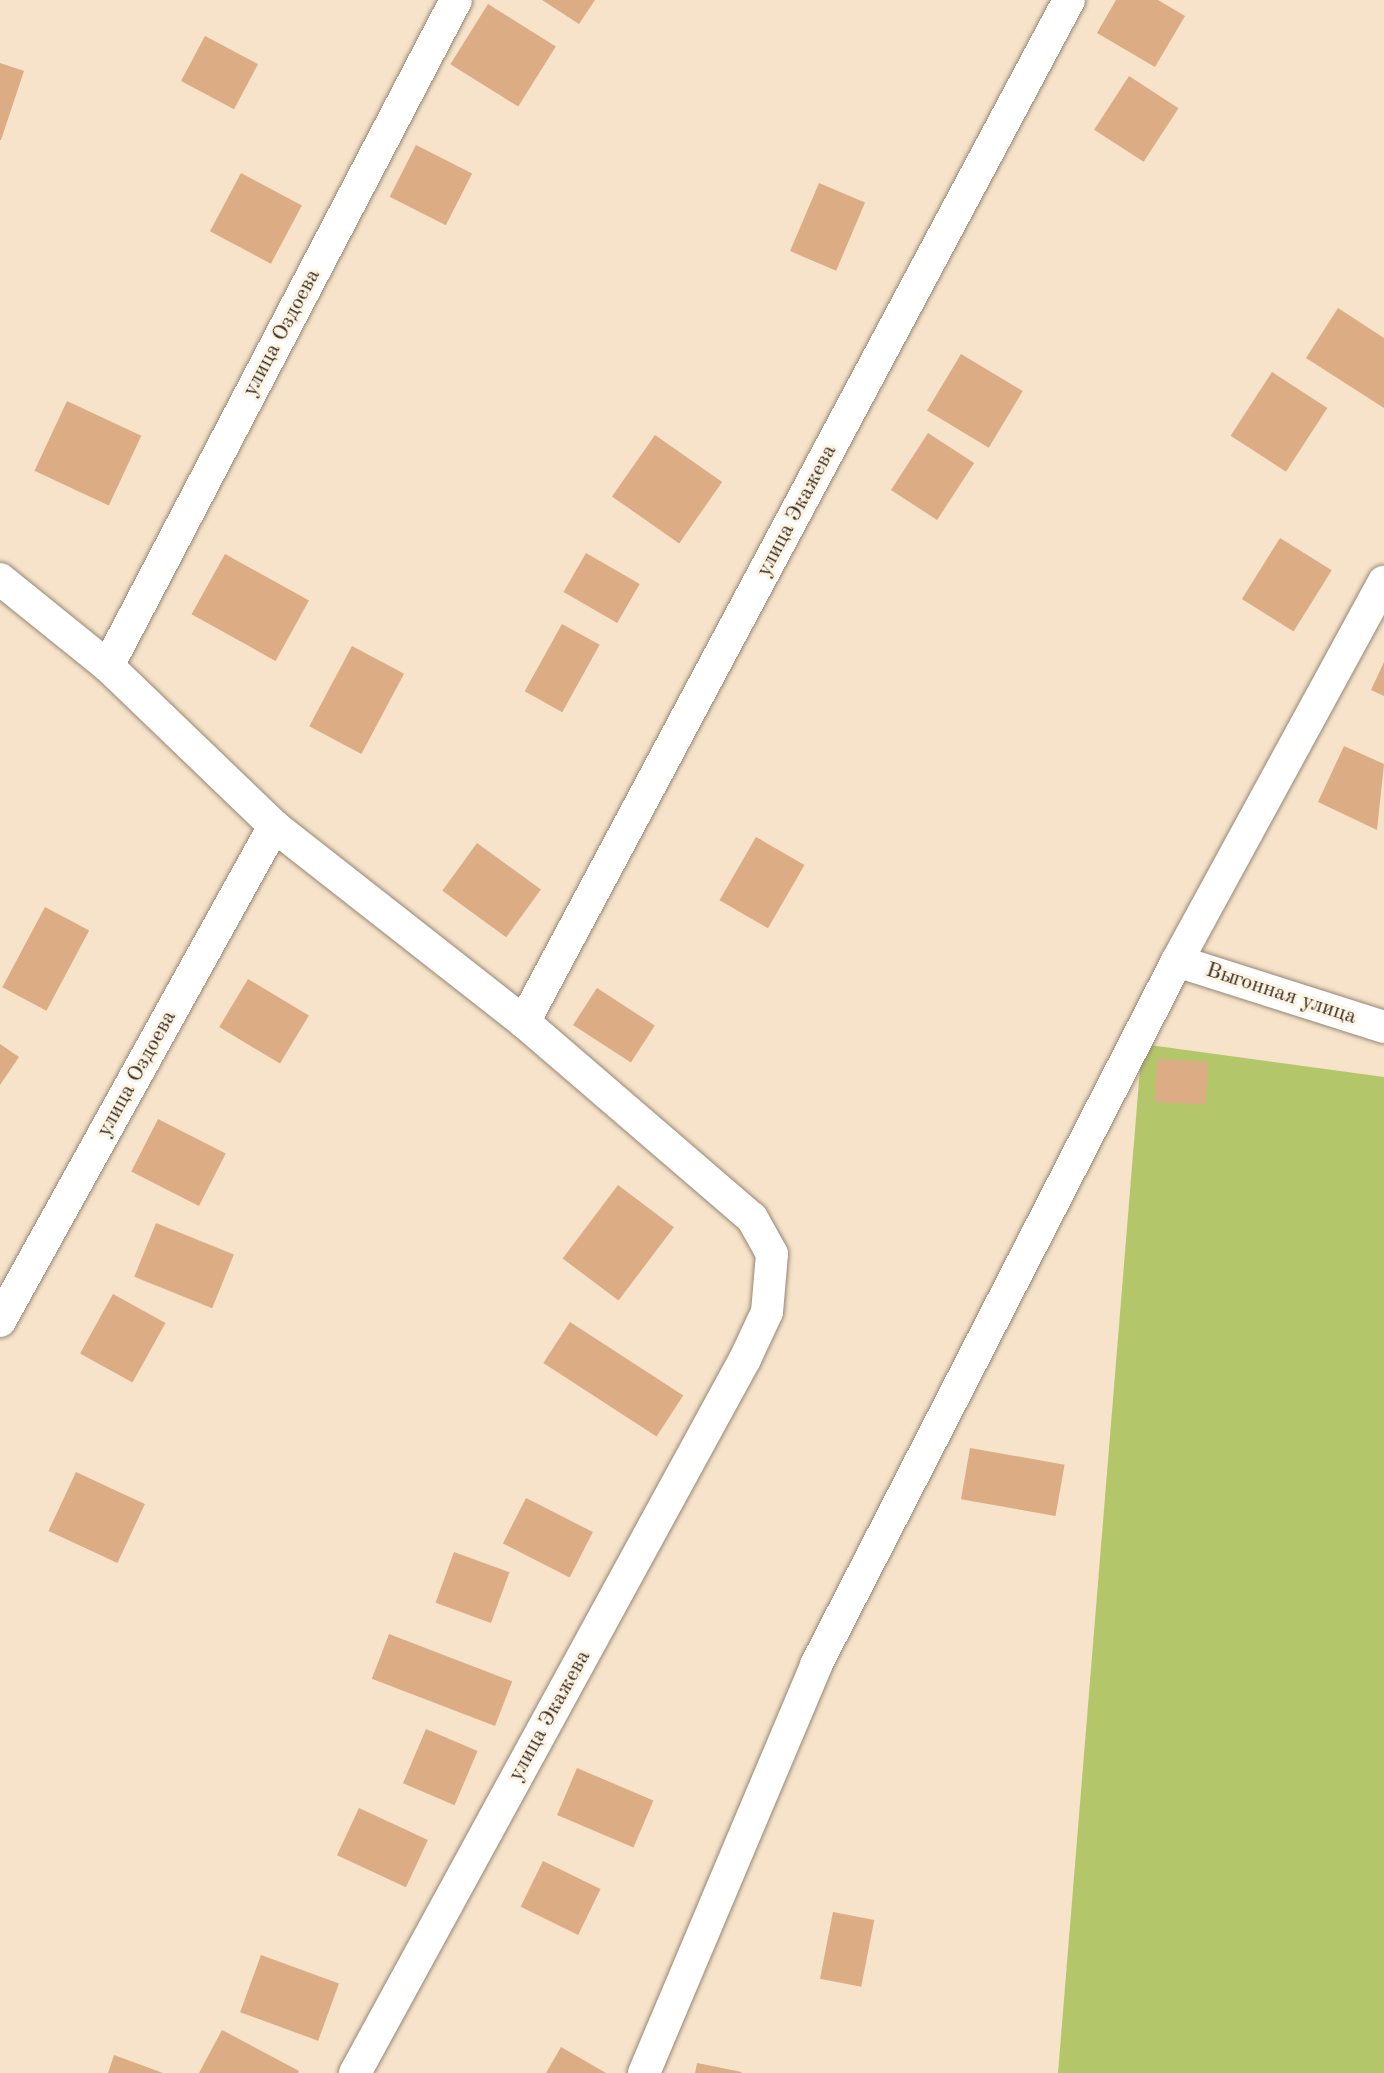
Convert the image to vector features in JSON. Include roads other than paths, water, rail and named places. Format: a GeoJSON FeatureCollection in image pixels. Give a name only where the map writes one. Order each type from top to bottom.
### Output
{"type":"FeatureCollection","features":[{"type":"Feature","properties":{"kind":"street","name":"улица Оздоева"},"geometry":{"type":"LineString","coordinates":[[108,666],[456,0]]}},
{"type":"Feature","properties":{"kind":"street","name":"улица Экажева"},"geometry":{"type":"LineString","coordinates":[[524,1022],[1069,0]]}},
{"type":"Feature","properties":{"kind":"street","name":"улица Экажева"},"geometry":{"type":"LineString","coordinates":[[0,579],[108,666],[274,826],[524,1022],[752,1218],[772,1254],[767,1312],[745,1359],[355,2073]]}},
{"type":"Feature","properties":{"kind":"street"},"geometry":{"type":"LineString","coordinates":[[644,2073],[816,1665],[1177,961],[1384,582]]}},
{"type":"Feature","properties":{"kind":"street","name":"улица Оздоева"},"geometry":{"type":"LineString","coordinates":[[0,1321],[274,826]]}},
{"type":"Feature","properties":{"kind":"street","name":"Выгонная улица"},"geometry":{"type":"LineString","coordinates":[[1177,961],[1384,1027]]}}]}
